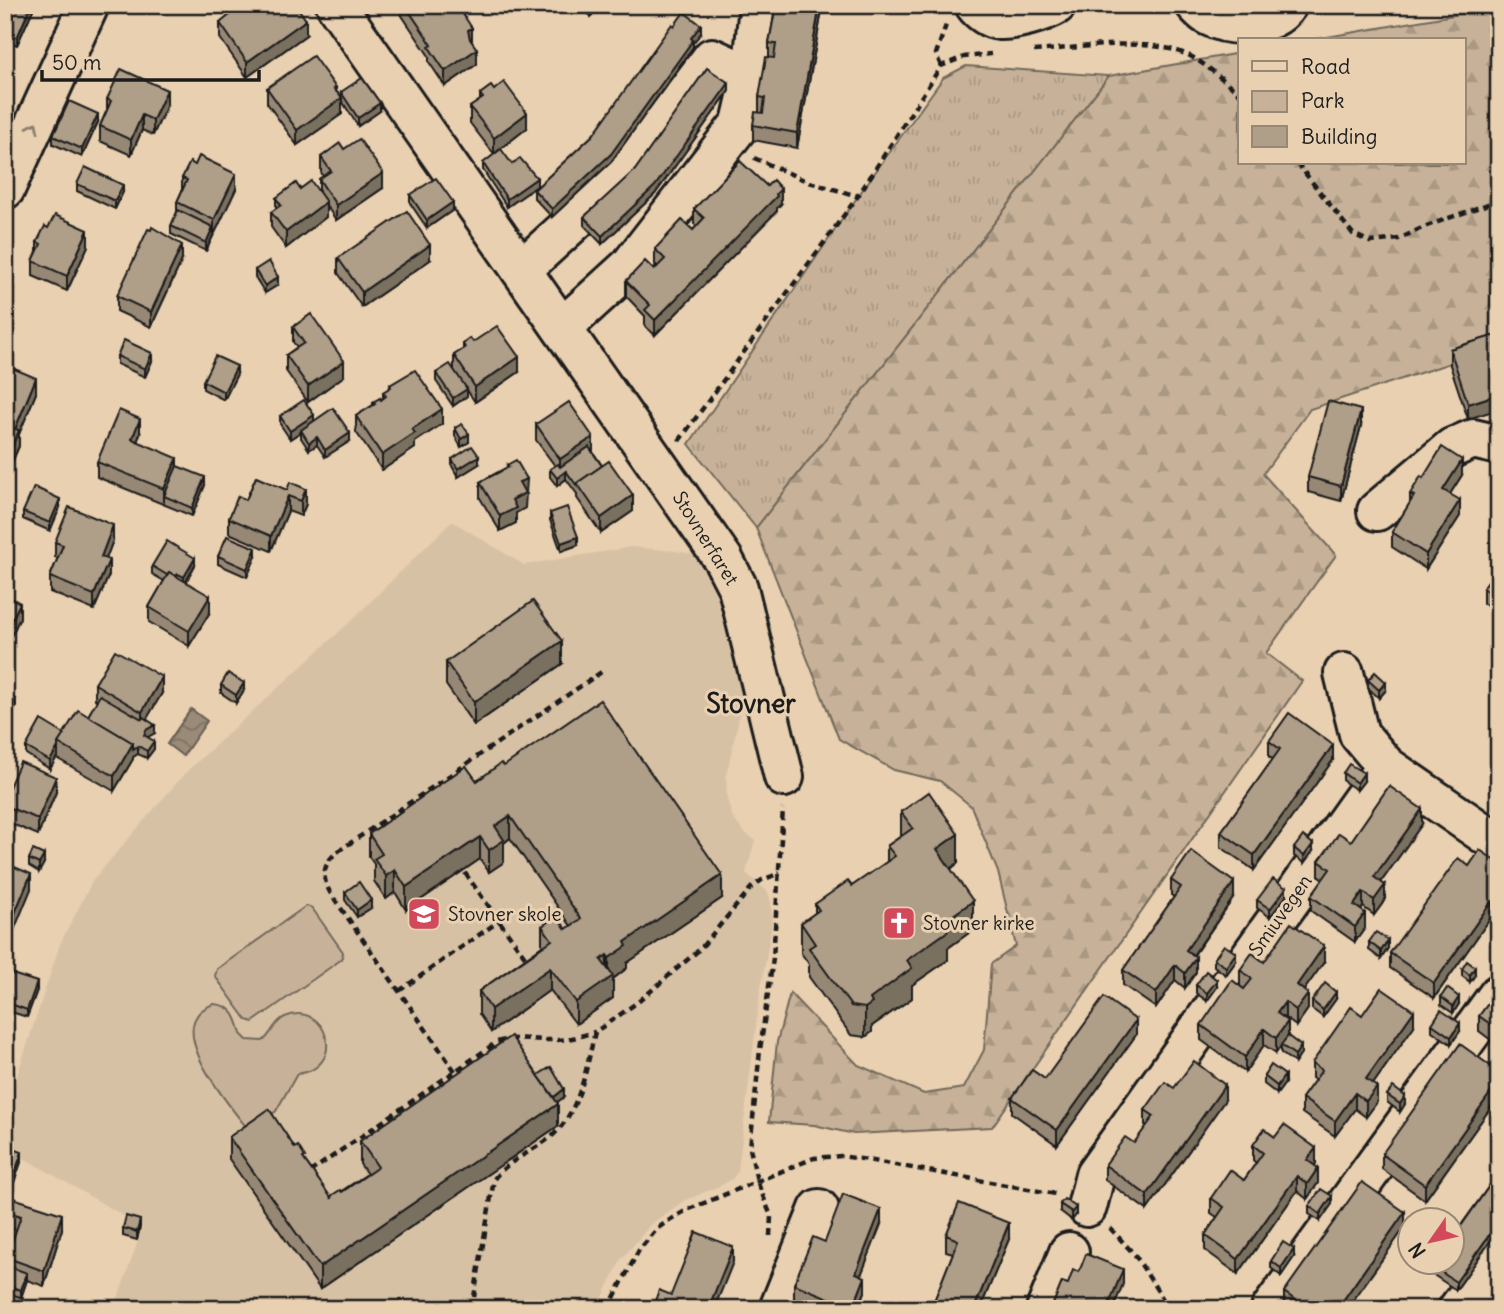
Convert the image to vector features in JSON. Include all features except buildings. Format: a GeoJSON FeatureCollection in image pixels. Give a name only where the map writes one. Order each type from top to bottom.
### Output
{"type":"FeatureCollection","features":[{"type":"Feature","properties":{"kind":"street"},"geometry":{"type":"LineString","coordinates":[[5,189],[89,5]]}},
{"type":"Feature","properties":{"kind":"street","name":"Stovnerfaret"},"geometry":{"type":"LineString","coordinates":[[336,5],[723,559],[738,588],[785,777]]}},
{"type":"Feature","properties":{"kind":"street"},"geometry":{"type":"LineString","coordinates":[[562,328],[630,266],[741,122],[752,76],[758,5]]}},
{"type":"Feature","properties":{"kind":"street"},"geometry":{"type":"LineString","coordinates":[[962,12],[981,12],[999,20],[1045,12],[1056,5]]}},
{"type":"Feature","properties":{"kind":"street"},"geometry":{"type":"LineString","coordinates":[[1196,5],[1209,16],[1246,25],[1264,20],[1285,9],[1287,5]]}},
{"type":"Feature","properties":{"kind":"street"},"geometry":{"type":"LineString","coordinates":[[521,270],[623,177],[712,58],[752,76]]}},
{"type":"Feature","properties":{"kind":"street"},"geometry":{"type":"LineString","coordinates":[[1377,511],[1452,448],[1473,439],[1499,445]]}},
{"type":"Feature","properties":{"kind":"street"},"geometry":{"type":"LineString","coordinates":[[1344,673],[1359,734],[1386,766],[1499,844]]}},
{"type":"Feature","properties":{"kind":"street","name":"Smiuvegen"},"geometry":{"type":"LineString","coordinates":[[1087,1207],[1095,1175],[1386,766]]}},
{"type":"Feature","properties":{"kind":"street"},"geometry":{"type":"LineString","coordinates":[[1271,1309],[1499,994]]}},
{"type":"Feature","properties":{"kind":"street"},"geometry":{"type":"LineString","coordinates":[[779,1309],[819,1209]]}},
{"type":"Feature","properties":{"kind":"street"},"geometry":{"type":"LineString","coordinates":[[1046,1309],[1069,1252]]}},
{"type":"Feature","properties":{"kind":"street"},"geometry":{"type":"LineString","coordinates":[[1458,1309],[1499,1253]]}},
{"type":"Feature","properties":{"kind":"path"},"geometry":{"type":"LineString","coordinates":[[941,66],[936,54],[962,12]]}},
{"type":"Feature","properties":{"kind":"path"},"geometry":{"type":"LineString","coordinates":[[1023,51],[1155,46],[1192,57],[1238,92]]}},
{"type":"Feature","properties":{"kind":"path"},"geometry":{"type":"LineString","coordinates":[[659,465],[706,405],[858,196],[941,66],[964,57],[999,53]]}},
{"type":"Feature","properties":{"kind":"path"},"geometry":{"type":"LineString","coordinates":[[725,143],[808,182],[858,196]]}},
{"type":"Feature","properties":{"kind":"path"},"geometry":{"type":"LineString","coordinates":[[1298,164],[1353,234],[1370,242],[1399,239],[1499,200]]}},
{"type":"Feature","properties":{"kind":"path"},"geometry":{"type":"LineString","coordinates":[[455,1071],[326,885],[324,869],[328,860],[603,671]]}},
{"type":"Feature","properties":{"kind":"path"},"geometry":{"type":"LineString","coordinates":[[785,777],[773,958],[750,1134],[751,1160],[771,1216],[770,1244],[799,1257]]}},
{"type":"Feature","properties":{"kind":"path"},"geometry":{"type":"LineString","coordinates":[[465,873],[535,970]]}},
{"type":"Feature","properties":{"kind":"path"},"geometry":{"type":"LineString","coordinates":[[310,1172],[497,1042],[512,1037],[561,1040],[595,1032],[638,1002],[690,958],[752,887],[780,873]]}},
{"type":"Feature","properties":{"kind":"path"},"geometry":{"type":"LineString","coordinates":[[399,991],[499,920]]}},
{"type":"Feature","properties":{"kind":"path"},"geometry":{"type":"LineString","coordinates":[[472,1309],[494,1179],[507,1166],[548,1139],[562,1125],[581,1089],[595,1032]]}},
{"type":"Feature","properties":{"kind":"path"},"geometry":{"type":"LineString","coordinates":[[608,1309],[629,1266],[643,1244],[658,1228],[687,1210],[814,1158],[841,1156],[1049,1191],[1087,1207],[1135,1255],[1169,1309]]}},
{"type":"Feature","properties":{"kind":"shaded area","name":"Stovner skole"},"geometry":{"type":"Polygon","coordinates":[[[452,521],[524,565],[631,547],[676,551],[698,555],[706,560],[725,604],[743,680],[741,709],[726,776],[727,799],[733,818],[744,832],[755,840],[746,873],[768,892],[771,903],[772,925],[760,994],[738,1171],[724,1184],[684,1201],[651,1224],[621,1260],[597,1309],[114,1309],[143,1227],[5,1147],[5,1113],[60,944],[93,880],[185,773],[350,622],[452,521]]]}},
{"type":"Feature","properties":{"kind":"green space"},"geometry":{"type":"Polygon","coordinates":[[[1499,7],[1499,347],[1310,409],[1263,474],[1336,555],[1266,653],[1302,681],[992,1127],[854,1134],[814,1125],[769,1122],[777,1042],[790,993],[858,1065],[924,1094],[964,1088],[984,1050],[991,964],[1016,946],[998,872],[971,806],[940,781],[894,770],[839,739],[756,528],[1109,76],[1238,53],[1238,164],[1466,164],[1466,38],[1321,38],[1499,7]]]}},
{"type":"Feature","properties":{"kind":"green space"},"geometry":{"type":"Polygon","coordinates":[[[966,66],[1109,76],[756,528],[689,444],[858,196],[943,78],[966,66]]]}},
{"type":"Feature","properties":{"kind":"green space"},"geometry":{"type":"Polygon","coordinates":[[[306,906],[312,908],[343,952],[342,959],[253,1022],[247,1020],[215,976],[217,969],[306,906]]]}},
{"type":"Feature","properties":{"kind":"green space"},"geometry":{"type":"Polygon","coordinates":[[[214,1004],[230,1010],[236,1018],[241,1034],[247,1040],[263,1041],[281,1019],[299,1014],[311,1017],[321,1026],[326,1036],[327,1049],[323,1060],[313,1069],[297,1074],[276,1111],[250,1132],[215,1086],[195,1047],[193,1029],[198,1014],[214,1004]]]}},
{"type":"Feature","properties":{"kind":"water"},"geometry":{"type":"Polygon","coordinates":[[[191,709],[207,721],[183,756],[167,744],[191,709]]]}},
{"type":"Feature","properties":{"kind":"place","name":"Stovner skole"},"geometry":{"type":"Point","coordinates":[424,914]}},
{"type":"Feature","properties":{"kind":"place","name":"Stovner kirke"},"geometry":{"type":"Point","coordinates":[899,923]}},
{"type":"Feature","properties":{"kind":"district","name":"Stovner"},"geometry":{"type":"Point","coordinates":[751,703]}}]}
